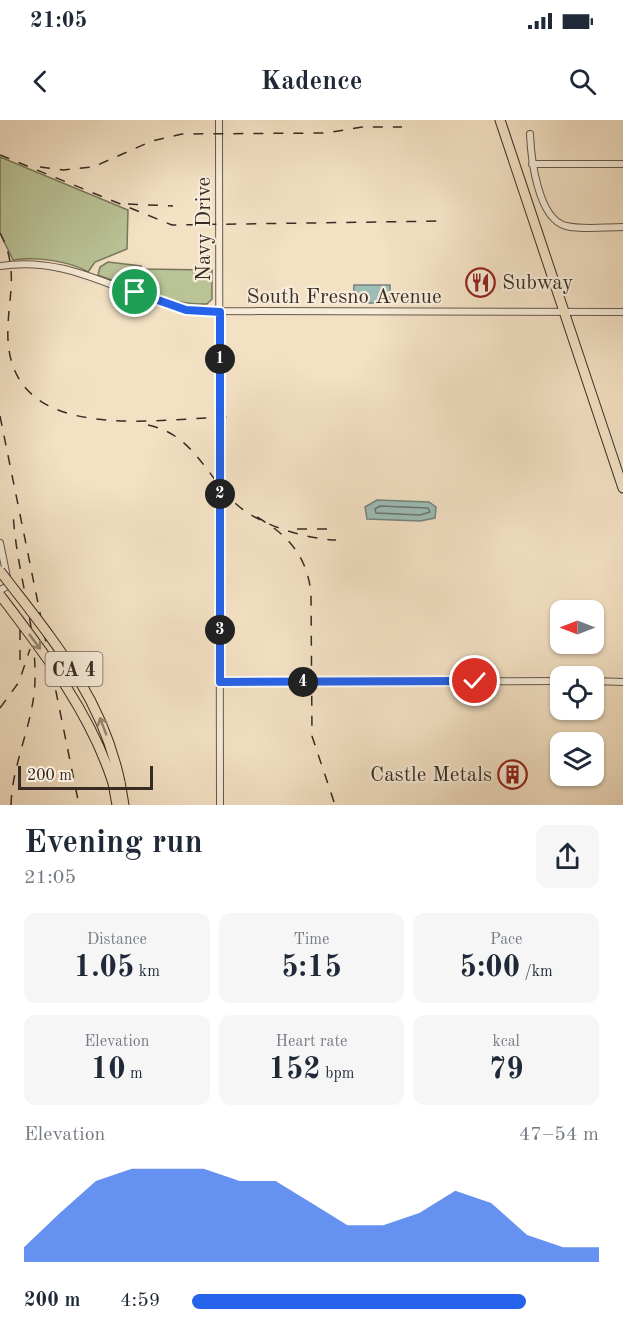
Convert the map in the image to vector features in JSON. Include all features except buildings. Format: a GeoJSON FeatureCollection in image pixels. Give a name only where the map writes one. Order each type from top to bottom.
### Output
{"type":"FeatureCollection","features":[{"type":"Feature","properties":{"kind":"highway"},"geometry":{"type":"LineString","coordinates":[[500,120],[623,488]]}},
{"type":"Feature","properties":{"kind":"highway","name":"CA 4"},"geometry":{"type":"LineString","coordinates":[[0,571],[70,663],[86,688],[107,734],[116,783],[117,805]]}},
{"type":"Feature","properties":{"kind":"highway","name":"CA 4"},"geometry":{"type":"LineString","coordinates":[[0,595],[72,696],[98,743],[124,805]]}},
{"type":"Feature","properties":{"kind":"street","name":"Navy Drive"},"geometry":{"type":"LineString","coordinates":[[219,120],[220,805]]}},
{"type":"Feature","properties":{"kind":"street"},"geometry":{"type":"LineString","coordinates":[[530,134],[532,164],[548,212],[558,223],[568,226],[623,227]]}},
{"type":"Feature","properties":{"kind":"street"},"geometry":{"type":"LineString","coordinates":[[532,164],[623,164]]}},
{"type":"Feature","properties":{"kind":"street","name":"South Fresno Avenue"},"geometry":{"type":"LineString","coordinates":[[0,266],[34,263],[51,265],[92,276],[186,310],[220,312],[623,312]]}},
{"type":"Feature","properties":{"kind":"street"},"geometry":{"type":"LineString","coordinates":[[0,543],[8,584],[0,590]]}},
{"type":"Feature","properties":{"kind":"street"},"geometry":{"type":"LineString","coordinates":[[220,682],[550,681]]}},
{"type":"Feature","properties":{"kind":"street"},"geometry":{"type":"LineString","coordinates":[[604,681],[623,682]]}},
{"type":"Feature","properties":{"kind":"green space"},"geometry":{"type":"Polygon","coordinates":[[[0,157],[128,210],[127,249],[95,262],[88,272],[52,260],[13,260],[0,233],[0,157]]]}},
{"type":"Feature","properties":{"kind":"green space"},"geometry":{"type":"Polygon","coordinates":[[[108,262],[141,266],[141,269],[212,270],[212,299],[207,304],[179,302],[98,275],[100,267],[108,262]]]}},
{"type":"Feature","properties":{"kind":"water"},"geometry":{"type":"Polygon","coordinates":[[[354,285],[390,285],[390,304],[353,302],[354,285]]]}},
{"type":"Feature","properties":{"kind":"water"},"geometry":{"type":"Polygon","coordinates":[[[377,500],[429,502],[436,507],[435,518],[420,521],[367,519],[365,507],[377,500]]]}},
{"type":"Feature","properties":{"kind":"railway"},"geometry":{"type":"LineString","coordinates":[[40,167],[63,170],[93,167],[152,141],[182,134],[326,133],[362,127],[402,127]]}},
{"type":"Feature","properties":{"kind":"railway"},"geometry":{"type":"LineString","coordinates":[[0,155],[172,225],[444,221]]}},
{"type":"Feature","properties":{"kind":"railway"},"geometry":{"type":"LineString","coordinates":[[128,204],[173,206]]}},
{"type":"Feature","properties":{"kind":"railway"},"geometry":{"type":"LineString","coordinates":[[0,233],[10,261],[11,274],[8,341],[17,375],[36,398],[64,412],[97,419],[133,421],[233,417]]}},
{"type":"Feature","properties":{"kind":"railway"},"geometry":{"type":"LineString","coordinates":[[0,416],[79,805]]}},
{"type":"Feature","properties":{"kind":"railway"},"geometry":{"type":"LineString","coordinates":[[148,425],[163,430],[187,446],[243,510],[282,529],[310,537],[336,540]]}},
{"type":"Feature","properties":{"kind":"railway"},"geometry":{"type":"LineString","coordinates":[[11,805],[15,773],[31,710],[35,678],[32,636],[17,552],[13,510]]}},
{"type":"Feature","properties":{"kind":"railway"},"geometry":{"type":"LineString","coordinates":[[257,517],[287,539],[300,557],[309,580],[312,736],[335,805]]}},
{"type":"Feature","properties":{"kind":"railway"},"geometry":{"type":"LineString","coordinates":[[297,529],[336,529]]}},
{"type":"Feature","properties":{"kind":"railway"},"geometry":{"type":"LineString","coordinates":[[20,630],[20,663]]}},
{"type":"Feature","properties":{"kind":"railway"},"geometry":{"type":"LineString","coordinates":[[0,708],[19,682],[30,649]]}},
{"type":"Feature","properties":{"kind":"place","name":"Subway"},"geometry":{"type":"Point","coordinates":[481,282]}},
{"type":"Feature","properties":{"kind":"place","name":"Castle Metals"},"geometry":{"type":"Point","coordinates":[513,774]}},
{"type":"Feature","properties":{"kind":"route"},"geometry":{"type":"LineString","coordinates":[[135,292],[186,310],[220,312],[220,682],[475,681]]}}]}
